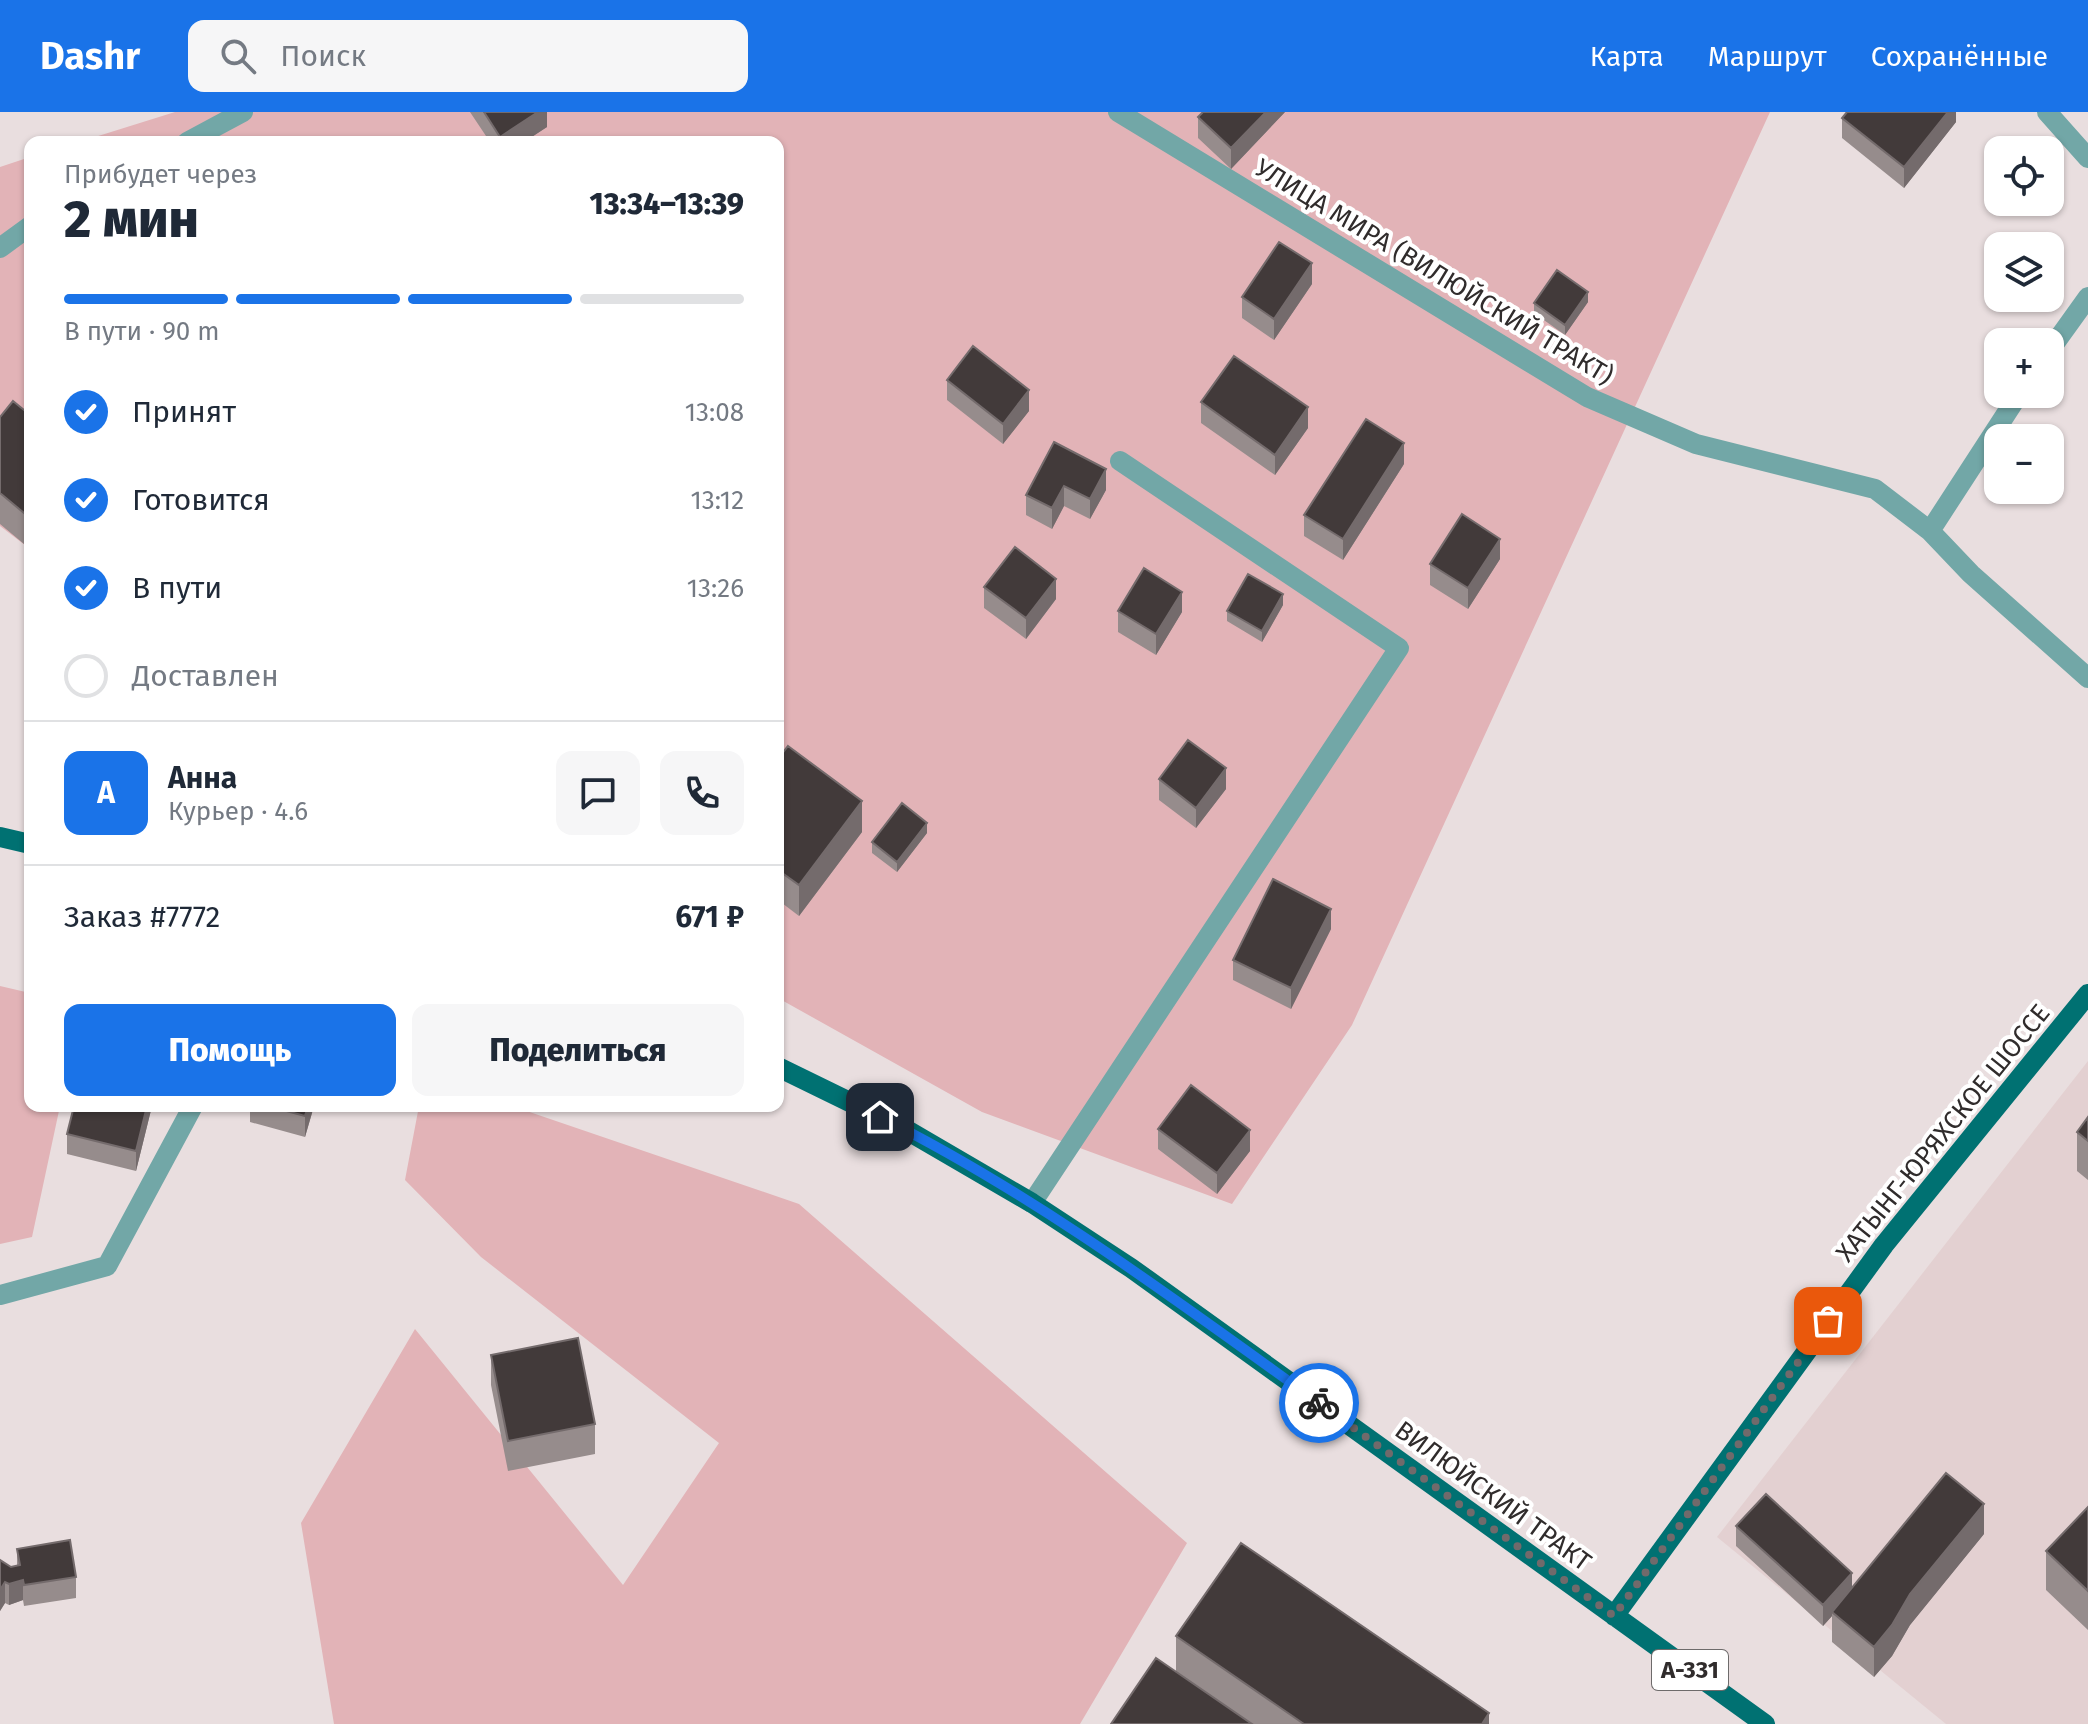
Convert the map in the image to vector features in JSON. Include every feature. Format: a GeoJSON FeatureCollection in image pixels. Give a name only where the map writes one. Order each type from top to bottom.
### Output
{"type":"FeatureCollection","features":[{"type":"Feature","properties":{"kind":"main road"},"geometry":{"type":"LineString","coordinates":[[0,837],[24,843]]}},
{"type":"Feature","properties":{"kind":"main road","name":"ХАТЫНГ-ЮРЯХСКОЕ ШОССЕ"},"geometry":{"type":"LineString","coordinates":[[1614,1616],[1884,1245],[2088,994]]}},
{"type":"Feature","properties":{"kind":"main road","name":"ВИЛЮЙСКИЙ ТРАКТ"},"geometry":{"type":"LineString","coordinates":[[784,1070],[905,1129],[1032,1203],[1131,1268],[1765,1724]]}},
{"type":"Feature","properties":{"kind":"street"},"geometry":{"type":"LineString","coordinates":[[200,136],[243,112]]}},
{"type":"Feature","properties":{"kind":"street","name":"УЛИЦА МИРА (ВИЛЮЙСКИЙ ТРАКТ)"},"geometry":{"type":"LineString","coordinates":[[1118,112],[1587,397],[1696,444],[1875,489],[1930,531]]}},
{"type":"Feature","properties":{"kind":"street"},"geometry":{"type":"LineString","coordinates":[[2047,112],[2088,158]]}},
{"type":"Feature","properties":{"kind":"street"},"geometry":{"type":"LineString","coordinates":[[0,248],[24,230]]}},
{"type":"Feature","properties":{"kind":"street"},"geometry":{"type":"LineString","coordinates":[[2064,330],[2088,297]]}},
{"type":"Feature","properties":{"kind":"street"},"geometry":{"type":"LineString","coordinates":[[2010,408],[1930,531],[1971,574],[2088,678]]}},
{"type":"Feature","properties":{"kind":"street"},"geometry":{"type":"LineString","coordinates":[[1032,1203],[1399,648],[1120,461]]}},
{"type":"Feature","properties":{"kind":"street"},"geometry":{"type":"LineString","coordinates":[[0,1295],[107,1266],[190,1112]]}},
{"type":"Feature","properties":{"kind":"shaded area"},"geometry":{"type":"Polygon","coordinates":[[[175,112],[1770,112],[1352,1025],[1232,1204],[982,1112],[784,1001],[784,136],[98,136],[175,112]]]}},
{"type":"Feature","properties":{"kind":"shaded area"},"geometry":{"type":"Polygon","coordinates":[[[24,159],[24,544],[0,526],[0,167],[24,159]]]}},
{"type":"Feature","properties":{"kind":"shaded area"},"geometry":{"type":"Polygon","coordinates":[[[0,986],[24,992],[24,1112],[59,1112],[32,1237],[0,1244],[0,986]]]}},
{"type":"Feature","properties":{"kind":"shaded area"},"geometry":{"type":"Polygon","coordinates":[[[2088,1061],[2088,1724],[1946,1724],[1717,1537],[2088,1061]]]}},
{"type":"Feature","properties":{"kind":"shaded area"},"geometry":{"type":"Polygon","coordinates":[[[418,1112],[530,1112],[799,1204],[1187,1543],[1080,1724],[334,1724],[301,1523],[415,1329],[623,1585],[719,1443],[481,1257],[405,1180],[418,1112]]]}},
{"type":"Feature","properties":{"kind":"building"},"geometry":{"type":"Polygon","coordinates":[[[484,112],[538,112],[502,136],[484,112]]]}},
{"type":"Feature","properties":{"kind":"building"},"geometry":{"type":"Polygon","coordinates":[[[1203,112],[1266,112],[1231,148],[1198,117],[1203,112]]]}},
{"type":"Feature","properties":{"kind":"building"},"geometry":{"type":"Polygon","coordinates":[[[1847,112],[1948,112],[1904,167],[1842,118],[1847,112]]]}},
{"type":"Feature","properties":{"kind":"building"},"geometry":{"type":"Polygon","coordinates":[[[1279,242],[1312,263],[1274,319],[1242,297],[1279,242]]]}},
{"type":"Feature","properties":{"kind":"building"},"geometry":{"type":"Polygon","coordinates":[[[1557,270],[1588,292],[1565,325],[1534,303],[1557,270]]]}},
{"type":"Feature","properties":{"kind":"building"},"geometry":{"type":"Polygon","coordinates":[[[973,346],[1029,390],[1003,424],[947,380],[973,346]]]}},
{"type":"Feature","properties":{"kind":"building"},"geometry":{"type":"Polygon","coordinates":[[[1234,356],[1308,407],[1275,455],[1201,402],[1234,356]]]}},
{"type":"Feature","properties":{"kind":"building"},"geometry":{"type":"Polygon","coordinates":[[[13,401],[24,410],[24,513],[0,493],[0,417],[13,401]]]}},
{"type":"Feature","properties":{"kind":"building"},"geometry":{"type":"Polygon","coordinates":[[[1366,419],[1404,443],[1343,539],[1304,515],[1366,419]]]}},
{"type":"Feature","properties":{"kind":"building"},"geometry":{"type":"Polygon","coordinates":[[[1054,442],[1106,469],[1090,499],[1064,486],[1052,508],[1026,495],[1054,442]]]}},
{"type":"Feature","properties":{"kind":"building"},"geometry":{"type":"Polygon","coordinates":[[[1462,514],[1500,539],[1468,588],[1430,564],[1462,514]]]}},
{"type":"Feature","properties":{"kind":"building"},"geometry":{"type":"Polygon","coordinates":[[[1015,547],[1056,579],[1026,618],[984,587],[1015,547]]]}},
{"type":"Feature","properties":{"kind":"building"},"geometry":{"type":"Polygon","coordinates":[[[1144,568],[1182,592],[1156,634],[1118,611],[1144,568]]]}},
{"type":"Feature","properties":{"kind":"building"},"geometry":{"type":"Polygon","coordinates":[[[1248,574],[1283,594],[1262,631],[1227,611],[1248,574]]]}},
{"type":"Feature","properties":{"kind":"building"},"geometry":{"type":"Polygon","coordinates":[[[1188,740],[1226,768],[1196,808],[1159,779],[1188,740]]]}},
{"type":"Feature","properties":{"kind":"building"},"geometry":{"type":"Polygon","coordinates":[[[788,746],[862,801],[799,885],[784,874],[784,751],[788,746]]]}},
{"type":"Feature","properties":{"kind":"building"},"geometry":{"type":"Polygon","coordinates":[[[902,803],[927,823],[897,862],[872,842],[902,803]]]}},
{"type":"Feature","properties":{"kind":"building"},"geometry":{"type":"Polygon","coordinates":[[[1273,879],[1331,909],[1291,988],[1233,960],[1273,879]]]}},
{"type":"Feature","properties":{"kind":"building"},"geometry":{"type":"Polygon","coordinates":[[[1191,1085],[1250,1130],[1217,1173],[1158,1129],[1191,1085]]]}},
{"type":"Feature","properties":{"kind":"building"},"geometry":{"type":"Polygon","coordinates":[[[72,1112],[146,1112],[136,1151],[67,1134],[72,1112]]]}},
{"type":"Feature","properties":{"kind":"building"},"geometry":{"type":"Polygon","coordinates":[[[2088,1117],[2088,1141],[2077,1132],[2088,1117]]]}},
{"type":"Feature","properties":{"kind":"building"},"geometry":{"type":"Polygon","coordinates":[[[578,1338],[595,1424],[508,1441],[491,1355],[578,1338]]]}},
{"type":"Feature","properties":{"kind":"building"},"geometry":{"type":"Polygon","coordinates":[[[1946,1473],[1984,1504],[1910,1594],[1892,1625],[1874,1647],[1832,1612],[1946,1473]]]}},
{"type":"Feature","properties":{"kind":"building"},"geometry":{"type":"Polygon","coordinates":[[[1766,1494],[1852,1573],[1823,1605],[1736,1526],[1766,1494]]]}},
{"type":"Feature","properties":{"kind":"building"},"geometry":{"type":"Polygon","coordinates":[[[2088,1507],[2088,1591],[2046,1551],[2088,1507]]]}},
{"type":"Feature","properties":{"kind":"building"},"geometry":{"type":"Polygon","coordinates":[[[70,1540],[76,1577],[24,1585],[23,1580],[9,1584],[5,1582],[0,1590],[0,1560],[11,1567],[20,1565],[17,1549],[70,1540]]]}},
{"type":"Feature","properties":{"kind":"building"},"geometry":{"type":"Polygon","coordinates":[[[1241,1543],[1489,1713],[1482,1724],[1304,1724],[1176,1636],[1241,1543]]]}},
{"type":"Feature","properties":{"kind":"building"},"geometry":{"type":"Polygon","coordinates":[[[1156,1658],[1252,1724],[1111,1724],[1156,1658]]]}},
{"type":"Feature","properties":{"kind":"way so far"},"geometry":{"type":"LineString","coordinates":[[1319,1403],[1614,1616],[1828,1321]]}},
{"type":"Feature","properties":{"kind":"route"},"geometry":{"type":"LineString","coordinates":[[880,1117],[1032,1203],[1131,1268],[1319,1403]]}}]}
